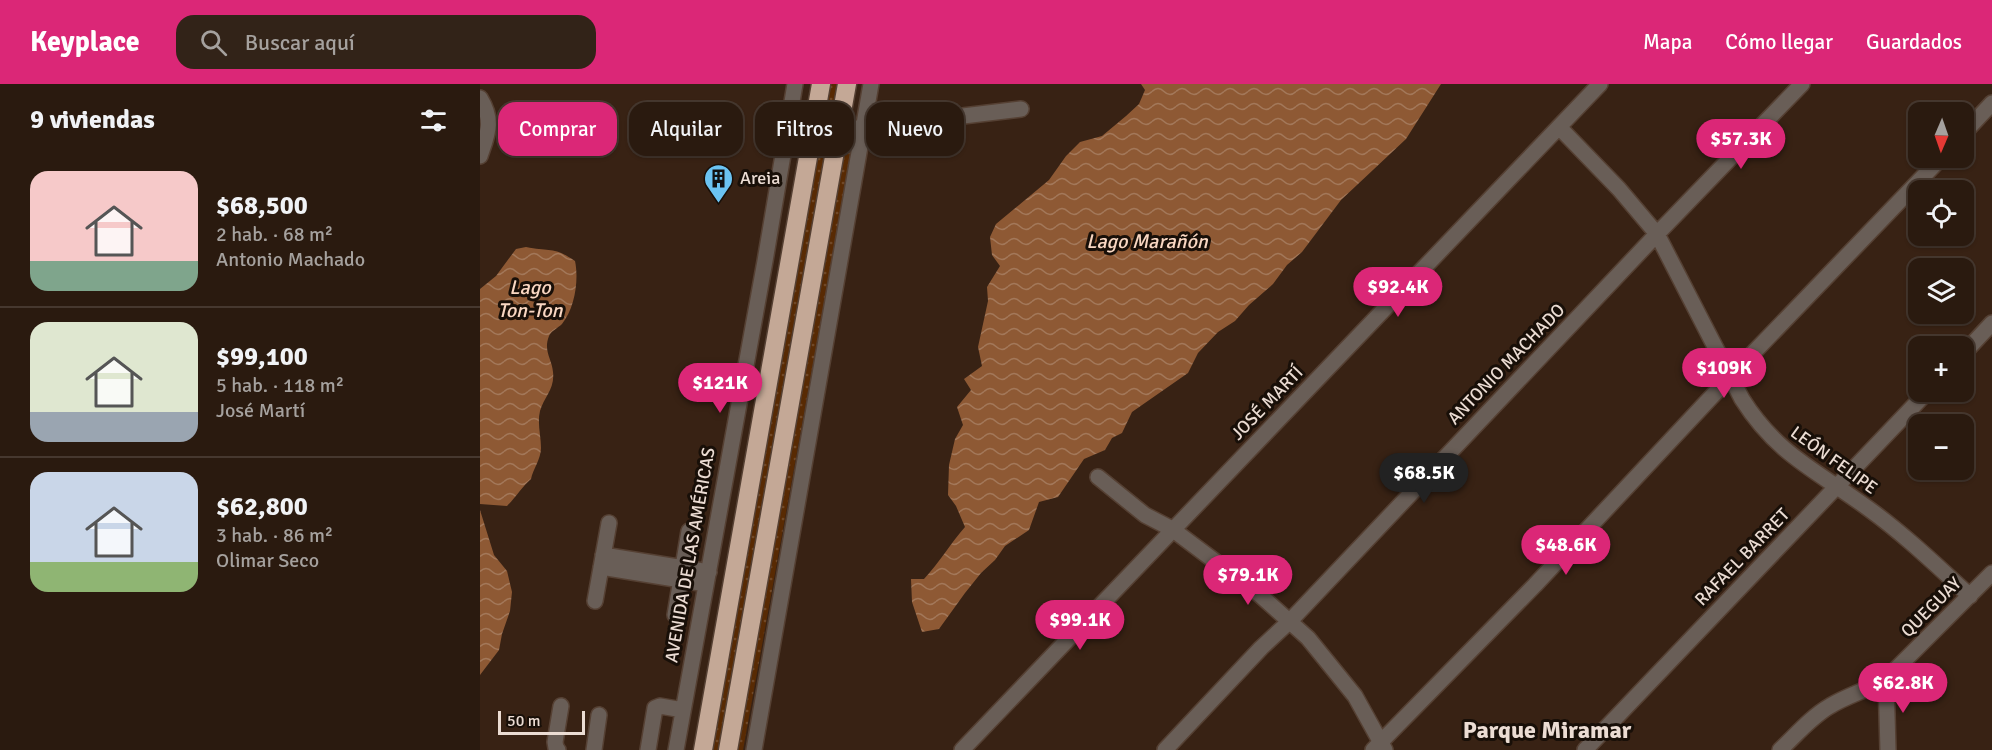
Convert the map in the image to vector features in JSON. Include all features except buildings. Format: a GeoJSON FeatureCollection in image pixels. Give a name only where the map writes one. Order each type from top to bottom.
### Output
{"type":"FeatureCollection","features":[{"type":"Feature","properties":{"kind":"highway"},"geometry":{"type":"LineString","coordinates":[[703,750],[821,84]]}},
{"type":"Feature","properties":{"kind":"highway"},"geometry":{"type":"LineString","coordinates":[[844,102],[847,84]]}},
{"type":"Feature","properties":{"kind":"highway"},"geometry":{"type":"LineString","coordinates":[[728,750],[834,156]]}},
{"type":"Feature","properties":{"kind":"street","name":"AVENIDA DE LAS AMÉRICAS"},"geometry":{"type":"LineString","coordinates":[[676,750],[795,84]]}},
{"type":"Feature","properties":{"kind":"street"},"geometry":{"type":"LineString","coordinates":[[754,750],[871,84]]}},
{"type":"Feature","properties":{"kind":"street","name":"JOSÉ MARTÍ"},"geometry":{"type":"LineString","coordinates":[[962,750],[1600,84]]}},
{"type":"Feature","properties":{"kind":"street","name":"ANTONIO MACHADO"},"geometry":{"type":"LineString","coordinates":[[1165,750],[1802,84]]}},
{"type":"Feature","properties":{"kind":"street"},"geometry":{"type":"LineString","coordinates":[[480,99],[486,109],[489,129],[480,156]]}},
{"type":"Feature","properties":{"kind":"street"},"geometry":{"type":"LineString","coordinates":[[1974,122],[1992,103]]}},
{"type":"Feature","properties":{"kind":"street"},"geometry":{"type":"LineString","coordinates":[[854,128],[1021,109]]}},
{"type":"Feature","properties":{"kind":"street","name":"LEÓN FELIPE"},"geometry":{"type":"LineString","coordinates":[[1559,127],[1619,189],[1657,234],[1755,420],[1772,439],[1797,460],[1890,524],[1970,596]]}},
{"type":"Feature","properties":{"kind":"street"},"geometry":{"type":"LineString","coordinates":[[1098,477],[1145,515],[1172,529],[1260,595],[1308,638],[1341,676],[1359,704],[1379,747],[1931,168]]}},
{"type":"Feature","properties":{"kind":"street"},"geometry":{"type":"LineString","coordinates":[[1974,342],[1992,323]]}},
{"type":"Feature","properties":{"kind":"street","name":"RAFAEL BARRET"},"geometry":{"type":"LineString","coordinates":[[1585,750],[1918,402]]}},
{"type":"Feature","properties":{"kind":"street"},"geometry":{"type":"LineString","coordinates":[[596,602],[609,523]]}},
{"type":"Feature","properties":{"kind":"street"},"geometry":{"type":"LineString","coordinates":[[675,615],[689,531]]}},
{"type":"Feature","properties":{"kind":"street"},"geometry":{"type":"LineString","coordinates":[[602,561],[707,578]]}},
{"type":"Feature","properties":{"kind":"street","name":"QUEGUAY"},"geometry":{"type":"LineString","coordinates":[[1780,750],[1813,717],[1830,705],[1886,679],[1992,573]]}},
{"type":"Feature","properties":{"kind":"street"},"geometry":{"type":"LineString","coordinates":[[1886,679],[1888,750]]}},
{"type":"Feature","properties":{"kind":"street"},"geometry":{"type":"LineString","coordinates":[[558,750],[555,742],[561,706]]}},
{"type":"Feature","properties":{"kind":"street"},"geometry":{"type":"LineString","coordinates":[[648,750],[655,708],[660,706],[683,710]]}},
{"type":"Feature","properties":{"kind":"street"},"geometry":{"type":"LineString","coordinates":[[594,750],[599,715]]}},
{"type":"Feature","properties":{"kind":"shaded area"},"geometry":{"type":"Polygon","coordinates":[[[829,84],[840,84],[837,102],[826,102],[829,84]]]}},
{"type":"Feature","properties":{"kind":"shaded area"},"geometry":{"type":"Polygon","coordinates":[[[854,137],[858,137],[854,156],[854,137]]]}},
{"type":"Feature","properties":{"kind":"shaded area"},"geometry":{"type":"Polygon","coordinates":[[[816,156],[827,156],[720,750],[708,750],[816,156]]]}},
{"type":"Feature","properties":{"kind":"shaded area"},"geometry":{"type":"Polygon","coordinates":[[[844,156],[854,156],[832,259],[743,750],[737,750],[844,156]]]}},
{"type":"Feature","properties":{"kind":"water","name":"Lago Marañón"},"geometry":{"type":"Polygon","coordinates":[[[1141,84],[1441,84],[1406,139],[1341,200],[1302,252],[1287,265],[1273,284],[1235,321],[1218,332],[1198,353],[1188,373],[1132,412],[1122,433],[1112,438],[1105,450],[1084,459],[1058,497],[1039,502],[1029,530],[1005,546],[965,593],[939,629],[922,632],[912,602],[911,579],[924,579],[965,527],[956,506],[948,495],[949,465],[955,439],[963,425],[957,407],[971,390],[964,379],[982,366],[978,347],[988,301],[987,287],[1000,266],[992,255],[990,237],[996,224],[1049,180],[1066,156],[1080,142],[1102,136],[1139,104],[1145,90],[1141,84]]]}},
{"type":"Feature","properties":{"kind":"water","name":"Lago Ton-Ton"},"geometry":{"type":"Polygon","coordinates":[[[526,247],[556,251],[575,261],[575,294],[562,324],[550,334],[547,341],[553,378],[551,388],[540,411],[541,452],[531,479],[507,506],[480,504],[480,289],[496,276],[516,249],[526,247]]]}},
{"type":"Feature","properties":{"kind":"water"},"geometry":{"type":"Polygon","coordinates":[[[480,510],[494,555],[507,571],[512,592],[510,611],[499,650],[480,675],[480,510]]]}},
{"type":"Feature","properties":{"kind":"place","name":"Areia"},"geometry":{"type":"Point","coordinates":[719,204]}},
{"type":"Feature","properties":{"kind":"district","name":"Parque Miramar"},"geometry":{"type":"Point","coordinates":[1547,730]}}]}
